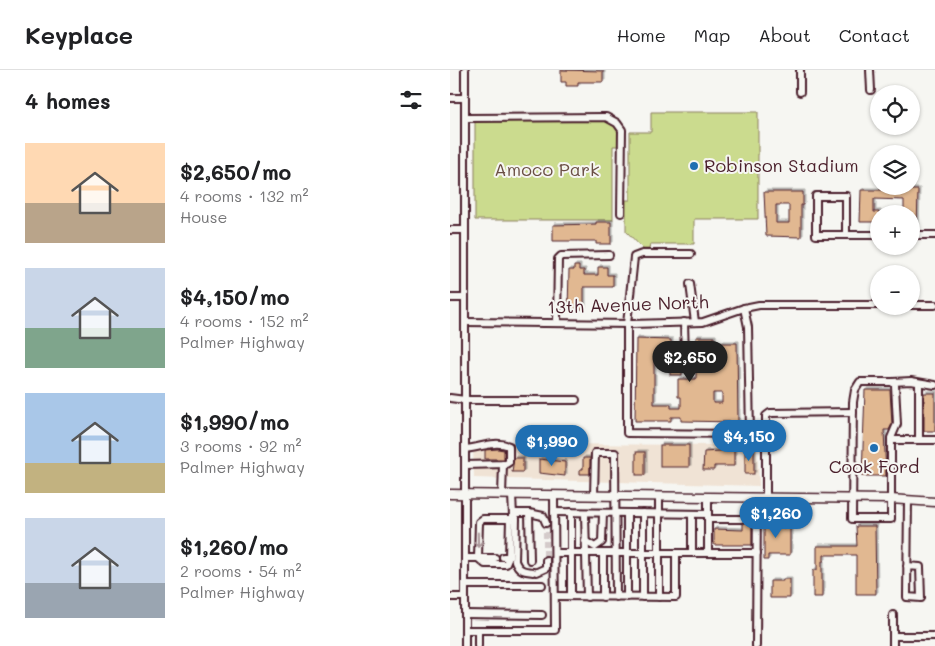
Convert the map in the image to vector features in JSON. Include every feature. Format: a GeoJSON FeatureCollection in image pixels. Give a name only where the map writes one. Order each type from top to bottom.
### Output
{"type":"FeatureCollection","features":[{"type":"Feature","properties":{"kind":"main road"},"geometry":{"type":"LineString","coordinates":[[450,494],[890,499],[935,502]]}},
{"type":"Feature","properties":{"kind":"street"},"geometry":{"type":"LineString","coordinates":[[465,70],[465,646]]}},
{"type":"Feature","properties":{"kind":"street"},"geometry":{"type":"LineString","coordinates":[[800,70],[800,92]]}},
{"type":"Feature","properties":{"kind":"street"},"geometry":{"type":"LineString","coordinates":[[870,70],[870,85]]}},
{"type":"Feature","properties":{"kind":"street"},"geometry":{"type":"LineString","coordinates":[[450,98],[465,98]]}},
{"type":"Feature","properties":{"kind":"street"},"geometry":{"type":"LineString","coordinates":[[465,118],[606,117],[617,123],[622,130],[621,213]]}},
{"type":"Feature","properties":{"kind":"street"},"geometry":{"type":"LineString","coordinates":[[846,236],[846,196],[816,196],[816,235],[846,236],[870,235]]}},
{"type":"Feature","properties":{"kind":"street"},"geometry":{"type":"LineString","coordinates":[[450,230],[465,230]]}},
{"type":"Feature","properties":{"kind":"street"},"geometry":{"type":"LineString","coordinates":[[920,235],[935,235]]}},
{"type":"Feature","properties":{"kind":"street"},"geometry":{"type":"LineString","coordinates":[[691,254],[642,254],[634,257],[626,324],[626,433],[750,434],[748,327],[744,308]]}},
{"type":"Feature","properties":{"kind":"street"},"geometry":{"type":"LineString","coordinates":[[557,323],[558,259],[561,256],[609,255]]}},
{"type":"Feature","properties":{"kind":"street"},"geometry":{"type":"LineString","coordinates":[[690,284],[695,322]]}},
{"type":"Feature","properties":{"kind":"street"},"geometry":{"type":"LineString","coordinates":[[450,298],[465,298]]}},
{"type":"Feature","properties":{"kind":"street","name":"13th Avenue North"},"geometry":{"type":"LineString","coordinates":[[465,322],[626,324],[695,322],[711,320],[744,308],[783,304],[870,305]]}},
{"type":"Feature","properties":{"kind":"street"},"geometry":{"type":"LineString","coordinates":[[920,305],[935,305]]}},
{"type":"Feature","properties":{"kind":"street"},"geometry":{"type":"LineString","coordinates":[[684,322],[685,356]]}},
{"type":"Feature","properties":{"kind":"street"},"geometry":{"type":"LineString","coordinates":[[892,382],[897,394],[897,424],[891,440],[891,519],[852,519],[855,390],[860,382],[911,381],[935,385]]}},
{"type":"Feature","properties":{"kind":"street"},"geometry":{"type":"LineString","coordinates":[[919,440],[920,383]]}},
{"type":"Feature","properties":{"kind":"street"},"geometry":{"type":"LineString","coordinates":[[450,398],[465,400],[576,400]]}},
{"type":"Feature","properties":{"kind":"street"},"geometry":{"type":"LineString","coordinates":[[766,498],[766,416],[770,413],[853,412]]}},
{"type":"Feature","properties":{"kind":"street"},"geometry":{"type":"LineString","coordinates":[[891,440],[935,440]]}},
{"type":"Feature","properties":{"kind":"street"},"geometry":{"type":"LineString","coordinates":[[465,449],[477,448],[484,444],[508,444],[509,462],[502,464],[465,465]]}},
{"type":"Feature","properties":{"kind":"street"},"geometry":{"type":"LineString","coordinates":[[594,496],[595,453],[616,453],[616,597]]}},
{"type":"Feature","properties":{"kind":"street"},"geometry":{"type":"LineString","coordinates":[[502,464],[502,495]]}},
{"type":"Feature","properties":{"kind":"street"},"geometry":{"type":"LineString","coordinates":[[478,558],[485,564],[506,564],[512,516],[512,495]]}},
{"type":"Feature","properties":{"kind":"street"},"geometry":{"type":"LineString","coordinates":[[465,630],[555,630],[554,496]]}},
{"type":"Feature","properties":{"kind":"street"},"geometry":{"type":"LineString","coordinates":[[659,497],[660,597]]}},
{"type":"Feature","properties":{"kind":"street"},"geometry":{"type":"LineString","coordinates":[[708,497],[708,553]]}},
{"type":"Feature","properties":{"kind":"street"},"geometry":{"type":"LineString","coordinates":[[756,646],[757,498]]}},
{"type":"Feature","properties":{"kind":"street"},"geometry":{"type":"LineString","coordinates":[[907,566],[920,567],[921,598],[907,597],[907,566],[908,500]]}},
{"type":"Feature","properties":{"kind":"street"},"geometry":{"type":"LineString","coordinates":[[554,512],[692,514],[741,519],[757,513]]}},
{"type":"Feature","properties":{"kind":"street"},"geometry":{"type":"LineString","coordinates":[[571,512],[571,596]]}},
{"type":"Feature","properties":{"kind":"street"},"geometry":{"type":"LineString","coordinates":[[585,512],[587,597]]}},
{"type":"Feature","properties":{"kind":"street"},"geometry":{"type":"LineString","coordinates":[[478,558],[479,522],[483,519],[529,513],[543,516],[546,523]]}},
{"type":"Feature","properties":{"kind":"street"},"geometry":{"type":"LineString","coordinates":[[529,513],[530,560]]}},
{"type":"Feature","properties":{"kind":"street"},"geometry":{"type":"LineString","coordinates":[[585,541],[594,547],[602,542],[603,513]]}},
{"type":"Feature","properties":{"kind":"street"},"geometry":{"type":"LineString","coordinates":[[627,513],[627,597]]}},
{"type":"Feature","properties":{"kind":"street"},"geometry":{"type":"LineString","coordinates":[[644,513],[644,597]]}},
{"type":"Feature","properties":{"kind":"street"},"geometry":{"type":"LineString","coordinates":[[692,514],[692,553]]}},
{"type":"Feature","properties":{"kind":"street"},"geometry":{"type":"LineString","coordinates":[[512,516],[516,519],[517,567],[523,571],[535,572],[546,568],[546,560]]}},
{"type":"Feature","properties":{"kind":"street"},"geometry":{"type":"LineString","coordinates":[[554,552],[757,553]]}},
{"type":"Feature","properties":{"kind":"street"},"geometry":{"type":"LineString","coordinates":[[603,553],[603,597]]}},
{"type":"Feature","properties":{"kind":"street"},"geometry":{"type":"LineString","coordinates":[[555,596],[676,597],[676,553]]}},
{"type":"Feature","properties":{"kind":"street"},"geometry":{"type":"LineString","coordinates":[[465,558],[495,558]]}},
{"type":"Feature","properties":{"kind":"street"},"geometry":{"type":"LineString","coordinates":[[465,585],[542,585]]}},
{"type":"Feature","properties":{"kind":"street"},"geometry":{"type":"LineString","coordinates":[[450,598],[465,597]]}},
{"type":"Feature","properties":{"kind":"street"},"geometry":{"type":"LineString","coordinates":[[465,614],[542,615]]}},
{"type":"Feature","properties":{"kind":"street"},"geometry":{"type":"LineString","coordinates":[[893,615],[893,646]]}},
{"type":"Feature","properties":{"kind":"street"},"geometry":{"type":"LineString","coordinates":[[478,630],[478,646]]}},
{"type":"Feature","properties":{"kind":"street"},"geometry":{"type":"LineString","coordinates":[[893,636],[935,636]]}},
{"type":"Feature","properties":{"kind":"shaded area"},"geometry":{"type":"Polygon","coordinates":[[[473,444],[757,445],[759,486],[474,478],[473,444]]]}},
{"type":"Feature","properties":{"kind":"green space","name":"Robinson Stadium"},"geometry":{"type":"Polygon","coordinates":[[[651,112],[758,112],[758,219],[694,219],[694,244],[650,244],[649,249],[643,249],[626,231],[626,200],[630,200],[630,132],[651,132],[651,112]]]}},
{"type":"Feature","properties":{"kind":"green space","name":"Amoco Park"},"geometry":{"type":"Polygon","coordinates":[[[600,119],[613,123],[620,134],[619,146],[613,146],[613,220],[475,220],[475,122],[600,119]]]}},
{"type":"Feature","properties":{"kind":"building"},"geometry":{"type":"Polygon","coordinates":[[[561,70],[603,71],[603,82],[578,82],[578,86],[566,86],[566,82],[561,82],[561,70]]]}},
{"type":"Feature","properties":{"kind":"building"},"geometry":{"type":"Polygon","coordinates":[[[861,190],[870,190],[870,195],[918,195],[918,205],[904,205],[904,200],[874,199],[874,205],[870,205],[870,222],[860,222],[861,190]]]}},
{"type":"Feature","properties":{"kind":"building"},"geometry":{"type":"Polygon","coordinates":[[[764,192],[803,192],[801,237],[766,236],[764,192]],[[776,205],[776,223],[789,223],[789,205],[776,205]]]}},
{"type":"Feature","properties":{"kind":"building"},"geometry":{"type":"Polygon","coordinates":[[[596,222],[611,222],[611,244],[596,244],[596,241],[553,241],[553,225],[596,224],[596,222]]]}},
{"type":"Feature","properties":{"kind":"building"},"geometry":{"type":"Polygon","coordinates":[[[574,266],[579,266],[579,270],[584,270],[584,275],[598,275],[598,267],[607,267],[607,275],[613,275],[613,287],[584,287],[584,309],[568,309],[569,270],[574,270],[574,266]]]}},
{"type":"Feature","properties":{"kind":"building"},"geometry":{"type":"Polygon","coordinates":[[[696,337],[714,337],[714,343],[737,343],[738,422],[681,421],[681,417],[671,417],[671,421],[635,421],[636,339],[671,340],[671,358],[654,358],[654,404],[671,404],[671,408],[681,408],[681,397],[678,397],[678,379],[696,379],[696,337]],[[713,393],[713,403],[722,403],[722,393],[713,393]]]}},
{"type":"Feature","properties":{"kind":"building"},"geometry":{"type":"Polygon","coordinates":[[[670,360],[682,360],[682,375],[670,375],[670,360]]]}},
{"type":"Feature","properties":{"kind":"building","name":"Cook Ford"},"geometry":{"type":"Polygon","coordinates":[[[865,390],[890,390],[892,424],[889,430],[884,430],[886,476],[862,476],[865,390]]]}},
{"type":"Feature","properties":{"kind":"building"},"geometry":{"type":"Polygon","coordinates":[[[924,393],[935,393],[935,431],[924,431],[924,393]]]}},
{"type":"Feature","properties":{"kind":"building"},"geometry":{"type":"Polygon","coordinates":[[[660,445],[689,445],[689,467],[660,467],[660,445]]]}},
{"type":"Feature","properties":{"kind":"building"},"geometry":{"type":"Polygon","coordinates":[[[485,450],[504,450],[504,459],[485,459],[485,450]]]}},
{"type":"Feature","properties":{"kind":"building"},"geometry":{"type":"Polygon","coordinates":[[[734,450],[734,466],[714,466],[714,470],[703,470],[704,452],[734,450]]]}},
{"type":"Feature","properties":{"kind":"building"},"geometry":{"type":"Polygon","coordinates":[[[745,450],[754,450],[754,474],[745,474],[745,450]]]}},
{"type":"Feature","properties":{"kind":"building"},"geometry":{"type":"Polygon","coordinates":[[[636,452],[645,452],[645,475],[636,475],[636,452]]]}},
{"type":"Feature","properties":{"kind":"building"},"geometry":{"type":"Polygon","coordinates":[[[514,458],[523,458],[523,472],[512,472],[514,458]]]}},
{"type":"Feature","properties":{"kind":"building"},"geometry":{"type":"Polygon","coordinates":[[[583,458],[590,458],[590,474],[580,474],[580,469],[583,469],[583,458]]]}},
{"type":"Feature","properties":{"kind":"building"},"geometry":{"type":"Polygon","coordinates":[[[539,459],[565,462],[565,476],[539,473],[539,459]]]}},
{"type":"Feature","properties":{"kind":"building"},"geometry":{"type":"Polygon","coordinates":[[[752,520],[752,545],[714,545],[714,529],[743,530],[743,524],[752,520]]]}},
{"type":"Feature","properties":{"kind":"building"},"geometry":{"type":"Polygon","coordinates":[[[764,521],[783,521],[783,528],[790,528],[790,555],[768,555],[768,560],[764,560],[764,521]]]}},
{"type":"Feature","properties":{"kind":"building"},"geometry":{"type":"Polygon","coordinates":[[[856,526],[875,526],[876,594],[856,594],[856,555],[824,555],[824,561],[822,561],[822,597],[813,597],[813,570],[817,570],[817,546],[857,546],[856,526]]]}},
{"type":"Feature","properties":{"kind":"building"},"geometry":{"type":"Polygon","coordinates":[[[783,579],[790,579],[790,598],[770,598],[770,581],[783,581],[783,579]]]}},
{"type":"Feature","properties":{"kind":"tunnel"},"geometry":{"type":"LineString","coordinates":[[546,523],[546,560]]}},
{"type":"Feature","properties":{"kind":"place","name":"Robinson Stadium"},"geometry":{"type":"Point","coordinates":[694,166]}},
{"type":"Feature","properties":{"kind":"place","name":"Cook Ford"},"geometry":{"type":"Point","coordinates":[874,448]}}]}
